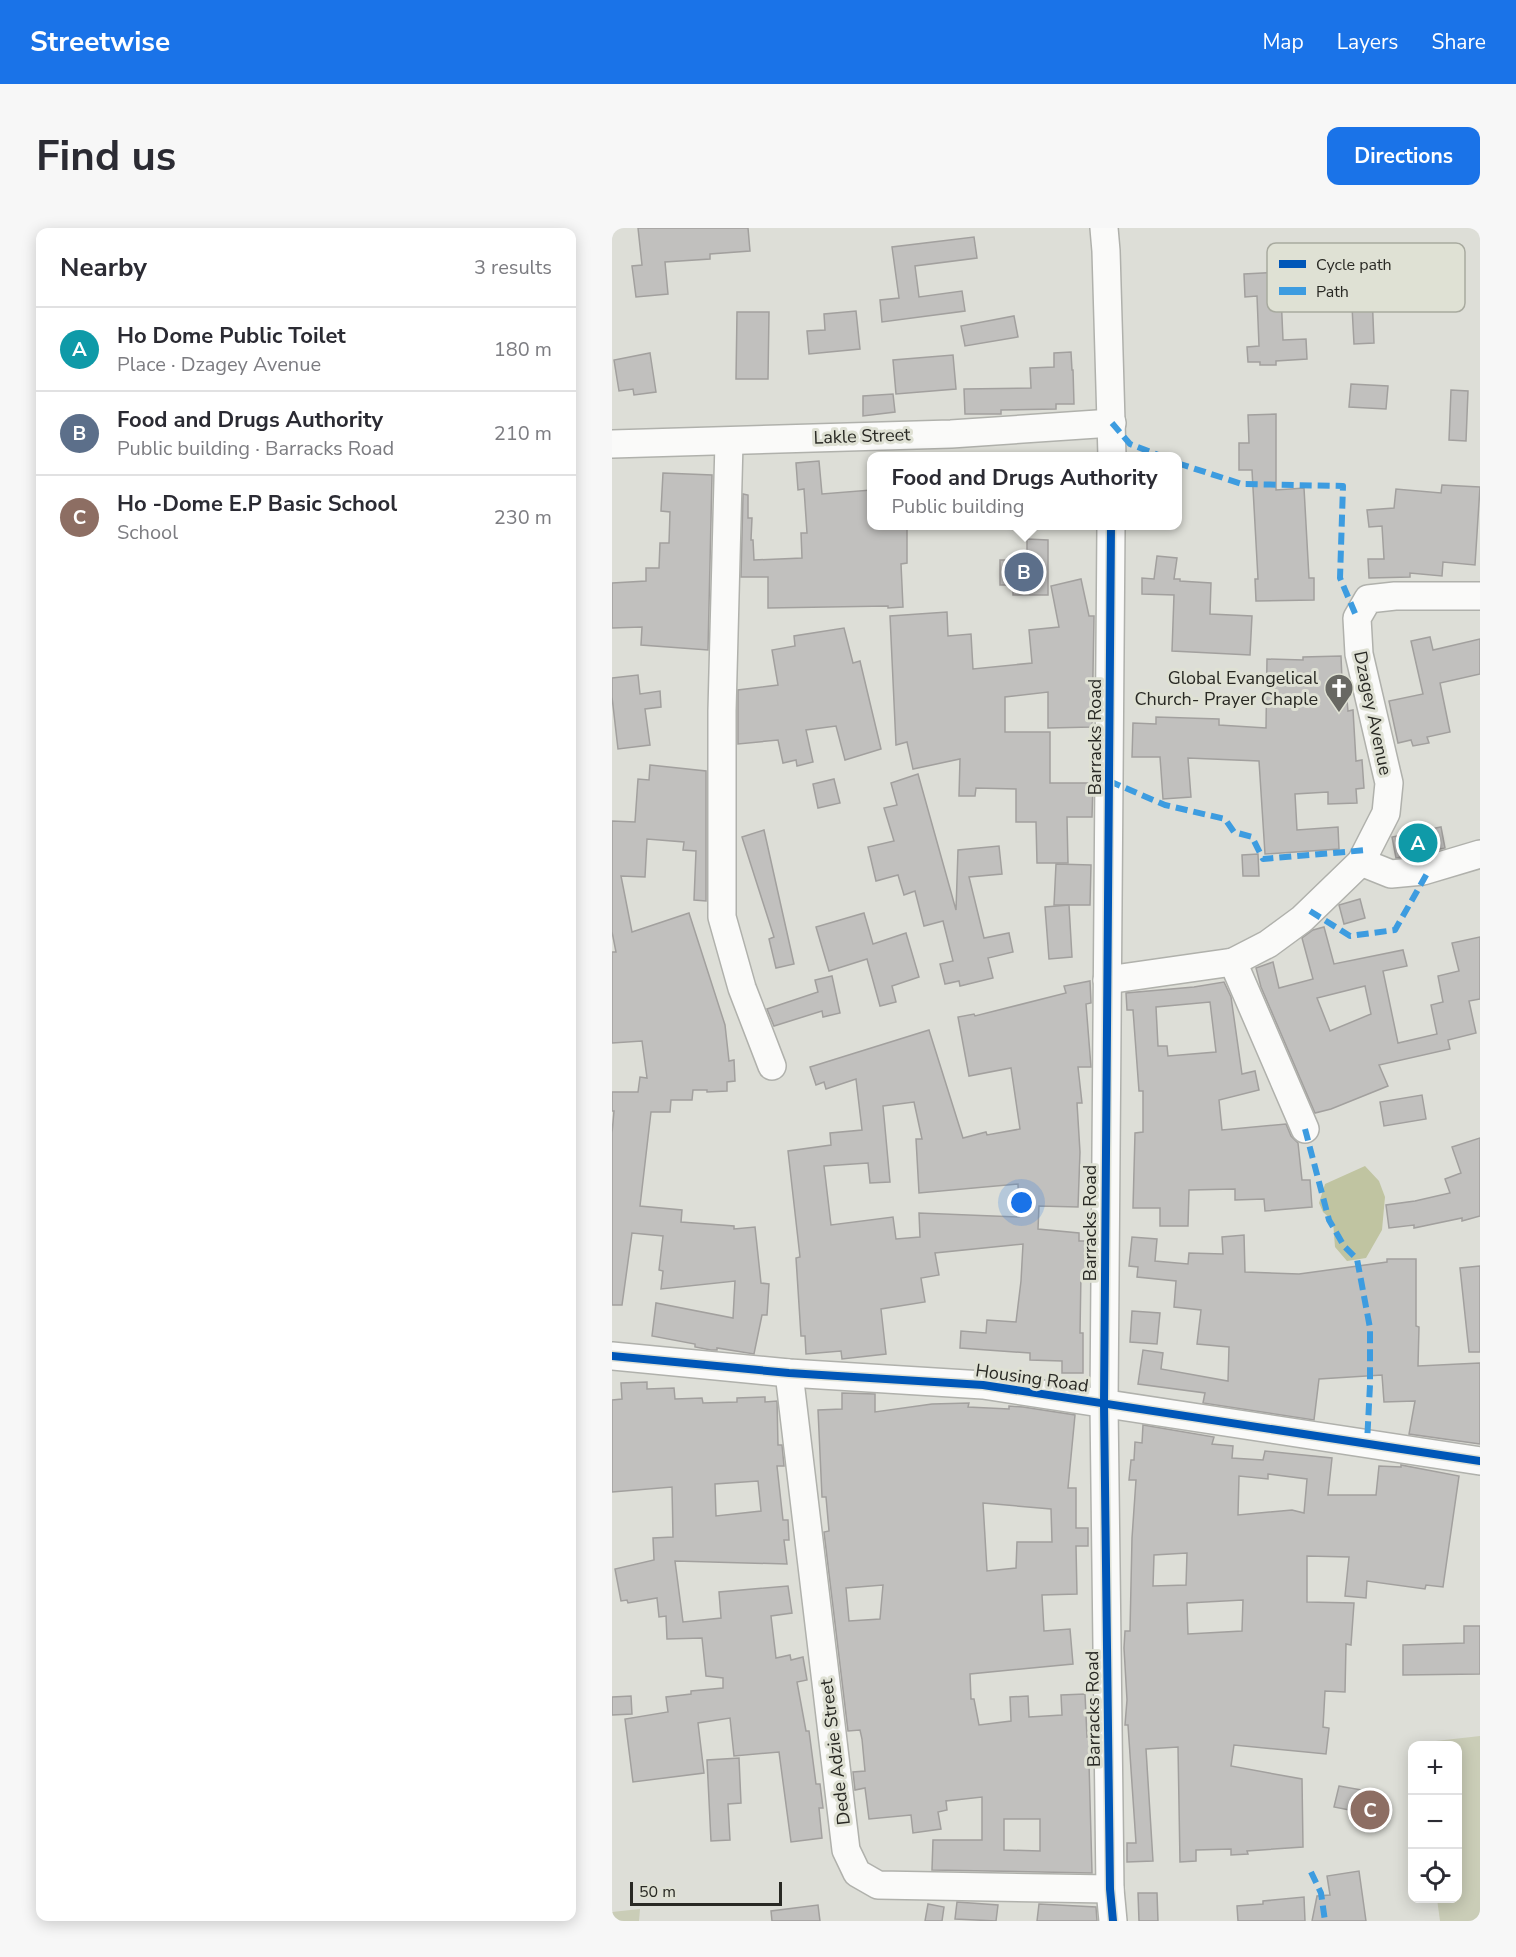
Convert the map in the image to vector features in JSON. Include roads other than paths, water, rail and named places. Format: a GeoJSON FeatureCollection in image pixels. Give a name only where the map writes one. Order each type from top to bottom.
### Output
{"type":"FeatureCollection","features":[{"type":"Feature","properties":{"kind":"street"},"geometry":{"type":"LineString","coordinates":[[1104,228],[1112,452]]}},
{"type":"Feature","properties":{"kind":"street","name":"Lakle Street"},"geometry":{"type":"LineString","coordinates":[[612,444],[951,434],[1112,423]]}},
{"type":"Feature","properties":{"kind":"street"},"geometry":{"type":"LineString","coordinates":[[729,442],[722,711],[722,917],[742,988],[772,1066]]}},
{"type":"Feature","properties":{"kind":"street","name":"Barracks Road"},"geometry":{"type":"LineString","coordinates":[[1111,530],[1104,1404],[1110,1889],[1113,1921]]}},
{"type":"Feature","properties":{"kind":"street","name":"Dzagey Avenue"},"geometry":{"type":"LineString","coordinates":[[1107,980],[1233,962],[1268,944],[1302,919],[1361,862],[1386,813],[1389,783],[1359,654],[1357,618],[1368,599],[1395,596],[1480,597]]}},
{"type":"Feature","properties":{"kind":"street"},"geometry":{"type":"LineString","coordinates":[[1361,862],[1391,874],[1424,871],[1480,854]]}},
{"type":"Feature","properties":{"kind":"street"},"geometry":{"type":"LineString","coordinates":[[1233,962],[1305,1129]]}},
{"type":"Feature","properties":{"kind":"street","name":"Housing Road"},"geometry":{"type":"LineString","coordinates":[[612,1356],[789,1373],[983,1385],[1480,1461]]}},
{"type":"Feature","properties":{"kind":"street","name":"Dede Adzie Street"},"geometry":{"type":"LineString","coordinates":[[789,1373],[846,1850],[857,1873],[878,1885],[1110,1889]]}},
{"type":"Feature","properties":{"kind":"place","name":"Food and Drugs Authority"},"geometry":{"type":"Point","coordinates":[1024,572]}},
{"type":"Feature","properties":{"kind":"place","name":"Global Evangelical Church- Prayer Chaple"},"geometry":{"type":"Point","coordinates":[1339,714]}},
{"type":"Feature","properties":{"kind":"place","name":"Ho Dome Public Toilet"},"geometry":{"type":"Point","coordinates":[1418,843]}},
{"type":"Feature","properties":{"kind":"place","name":"Ho -Dome E.P Basic School"},"geometry":{"type":"Point","coordinates":[1370,1810]}}]}
